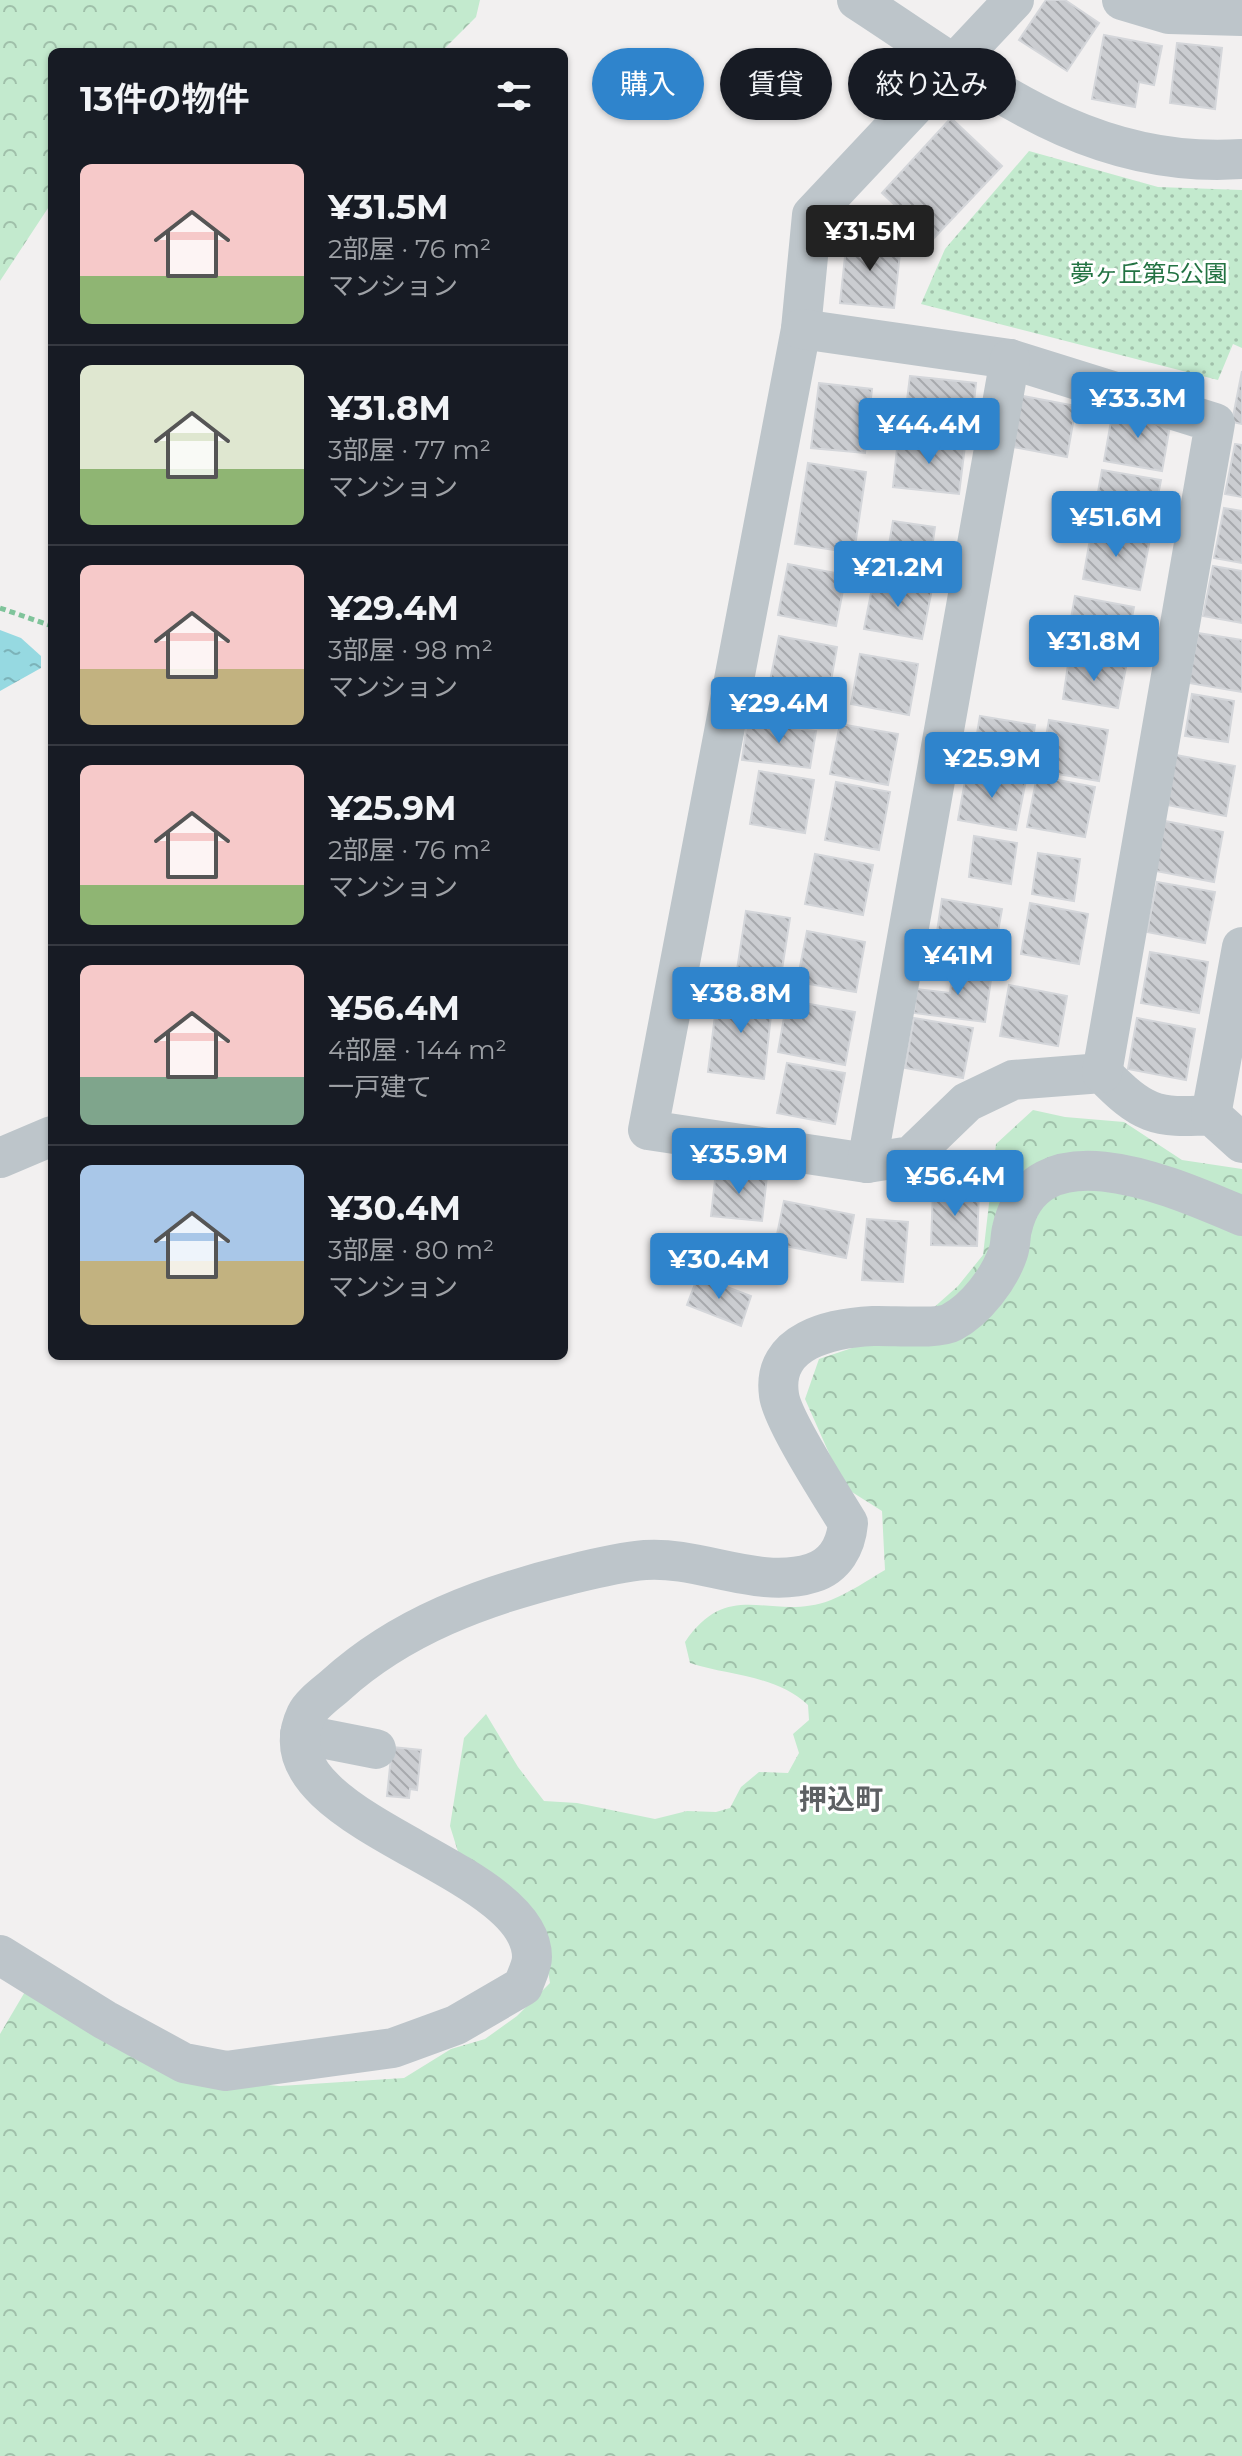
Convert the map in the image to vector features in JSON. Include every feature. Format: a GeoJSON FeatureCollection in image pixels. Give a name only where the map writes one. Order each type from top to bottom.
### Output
{"type":"FeatureCollection","features":[{"type":"Feature","properties":{"kind":"street"},"geometry":{"type":"LineString","coordinates":[[857,0],[932,48]]}},
{"type":"Feature","properties":{"kind":"street"},"geometry":{"type":"LineString","coordinates":[[968,48],[1014,0]]}},
{"type":"Feature","properties":{"kind":"street"},"geometry":{"type":"LineString","coordinates":[[1122,0],[1169,14],[1242,16]]}},
{"type":"Feature","properties":{"kind":"street"},"geometry":{"type":"LineString","coordinates":[[1016,101],[1052,123],[1118,149],[1179,160],[1242,159]]}},
{"type":"Feature","properties":{"kind":"street"},"geometry":{"type":"LineString","coordinates":[[900,120],[812,215],[801,329],[648,1130],[867,1163],[911,1156],[967,1102],[1013,1080],[1102,1073]]}},
{"type":"Feature","properties":{"kind":"street"},"geometry":{"type":"LineString","coordinates":[[801,329],[1010,359],[1215,423],[1102,1073]]}},
{"type":"Feature","properties":{"kind":"street"},"geometry":{"type":"LineString","coordinates":[[867,1163],[1010,359]]}},
{"type":"Feature","properties":{"kind":"street"},"geometry":{"type":"LineString","coordinates":[[1211,1115],[1242,947]]}},
{"type":"Feature","properties":{"kind":"street"},"geometry":{"type":"LineString","coordinates":[[1102,1073],[1129,1101],[1167,1118],[1211,1115],[1242,1143]]}},
{"type":"Feature","properties":{"kind":"street"},"geometry":{"type":"LineString","coordinates":[[0,1158],[48,1138]]}},
{"type":"Feature","properties":{"kind":"street"},"geometry":{"type":"LineString","coordinates":[[0,1955],[105,2020],[184,2063],[226,2071],[393,2048],[456,2025],[523,1986],[532,1958],[526,1935],[508,1912],[478,1888],[332,1796],[303,1762],[300,1734],[306,1712],[367,1657],[440,1617],[500,1592],[644,1560],[685,1560],[792,1578],[814,1573],[832,1563],[847,1541],[848,1523],[779,1395],[784,1365],[797,1345],[818,1335],[869,1326],[950,1324],[983,1297],[1009,1252],[1012,1226],[1037,1184],[1066,1171],[1097,1170],[1146,1179],[1242,1216]]}},
{"type":"Feature","properties":{"kind":"street"},"geometry":{"type":"LineString","coordinates":[[300,1734],[376,1749]]}},
{"type":"Feature","properties":{"kind":"path"},"geometry":{"type":"LineString","coordinates":[[0,608],[48,625]]}},
{"type":"Feature","properties":{"kind":"green space"},"geometry":{"type":"Polygon","coordinates":[[[0,0],[480,0],[476,17],[445,48],[48,48],[48,208],[0,281],[0,0]]]}},
{"type":"Feature","properties":{"kind":"green space","name":"夢ヶ丘第5公園"},"geometry":{"type":"Polygon","coordinates":[[[1029,151],[1158,187],[1242,190],[1242,348],[1233,344],[1218,380],[921,304],[945,249],[1029,151]]]}},
{"type":"Feature","properties":{"kind":"green space"},"geometry":{"type":"Polygon","coordinates":[[[1033,1110],[1065,1117],[1124,1122],[1182,1160],[1242,1169],[1242,2456],[0,2456],[0,2034],[26,1990],[174,2078],[280,2086],[404,2078],[451,2049],[485,2039],[517,2016],[550,1983],[542,1934],[515,1892],[459,1855],[450,1826],[464,1738],[486,1714],[518,1767],[544,1801],[577,1803],[655,1819],[687,1811],[716,1812],[730,1808],[741,1787],[759,1772],[788,1773],[799,1753],[793,1734],[809,1720],[808,1705],[767,1682],[690,1663],[685,1642],[702,1622],[718,1611],[752,1605],[809,1606],[838,1597],[885,1570],[882,1511],[844,1487],[805,1399],[819,1359],[855,1347],[895,1342],[958,1286],[983,1255],[996,1144],[1033,1110]]]}},
{"type":"Feature","properties":{"kind":"water"},"geometry":{"type":"Polygon","coordinates":[[[0,630],[21,638],[41,656],[41,668],[0,691],[0,630]]]}},
{"type":"Feature","properties":{"kind":"building"},"geometry":{"type":"Polygon","coordinates":[[[1046,0],[1065,0],[1099,23],[1067,71],[1019,40],[1046,0]]]}},
{"type":"Feature","properties":{"kind":"building"},"geometry":{"type":"Polygon","coordinates":[[[1104,35],[1162,46],[1154,85],[1139,82],[1135,107],[1092,99],[1104,35]]]}},
{"type":"Feature","properties":{"kind":"building"},"geometry":{"type":"Polygon","coordinates":[[[1177,43],[1222,48],[1215,109],[1170,103],[1177,43]]]}},
{"type":"Feature","properties":{"kind":"building"},"geometry":{"type":"Polygon","coordinates":[[[949,120],[953,120],[1002,166],[932,240],[882,193],[949,120]]]}},
{"type":"Feature","properties":{"kind":"building"},"geometry":{"type":"Polygon","coordinates":[[[847,238],[901,244],[894,308],[840,303],[847,238]]]}},
{"type":"Feature","properties":{"kind":"building"},"geometry":{"type":"Polygon","coordinates":[[[1242,371],[1242,424],[1232,422],[1242,371]]]}},
{"type":"Feature","properties":{"kind":"building"},"geometry":{"type":"Polygon","coordinates":[[[910,376],[976,383],[971,431],[904,424],[910,376]]]}},
{"type":"Feature","properties":{"kind":"building"},"geometry":{"type":"Polygon","coordinates":[[[819,383],[872,389],[865,453],[811,448],[819,383]]]}},
{"type":"Feature","properties":{"kind":"building"},"geometry":{"type":"Polygon","coordinates":[[[1018,395],[1076,406],[1067,457],[1008,446],[1018,395]]]}},
{"type":"Feature","properties":{"kind":"building"},"geometry":{"type":"Polygon","coordinates":[[[1113,410],[1171,420],[1162,471],[1104,461],[1113,410]]]}},
{"type":"Feature","properties":{"kind":"building"},"geometry":{"type":"Polygon","coordinates":[[[898,439],[965,446],[959,494],[893,487],[898,439]]]}},
{"type":"Feature","properties":{"kind":"building"},"geometry":{"type":"Polygon","coordinates":[[[1235,444],[1242,445],[1242,497],[1225,494],[1235,444]]]}},
{"type":"Feature","properties":{"kind":"building"},"geometry":{"type":"Polygon","coordinates":[[[808,463],[866,472],[854,553],[795,544],[808,463]]]}},
{"type":"Feature","properties":{"kind":"building"},"geometry":{"type":"Polygon","coordinates":[[[1102,470],[1161,480],[1151,531],[1093,520],[1102,470]]]}},
{"type":"Feature","properties":{"kind":"building"},"geometry":{"type":"Polygon","coordinates":[[[1224,508],[1242,511],[1242,563],[1214,558],[1224,508]]]}},
{"type":"Feature","properties":{"kind":"building"},"geometry":{"type":"Polygon","coordinates":[[[893,521],[935,527],[929,569],[886,563],[893,521]]]}},
{"type":"Feature","properties":{"kind":"building"},"geometry":{"type":"Polygon","coordinates":[[[1092,528],[1150,539],[1140,590],[1083,579],[1092,528]]]}},
{"type":"Feature","properties":{"kind":"building"},"geometry":{"type":"Polygon","coordinates":[[[788,564],[846,575],[836,626],[778,615],[788,564]]]}},
{"type":"Feature","properties":{"kind":"building"},"geometry":{"type":"Polygon","coordinates":[[[1213,566],[1242,571],[1242,623],[1203,616],[1213,566]]]}},
{"type":"Feature","properties":{"kind":"building"},"geometry":{"type":"Polygon","coordinates":[[[874,578],[932,589],[922,639],[864,629],[874,578]]]}},
{"type":"Feature","properties":{"kind":"building"},"geometry":{"type":"Polygon","coordinates":[[[1075,596],[1134,607],[1124,658],[1066,647],[1075,596]]]}},
{"type":"Feature","properties":{"kind":"building"},"geometry":{"type":"Polygon","coordinates":[[[1198,633],[1242,640],[1242,692],[1189,683],[1198,633]]]}},
{"type":"Feature","properties":{"kind":"building"},"geometry":{"type":"Polygon","coordinates":[[[779,636],[837,647],[828,698],[769,686],[779,636]]]}},
{"type":"Feature","properties":{"kind":"building"},"geometry":{"type":"Polygon","coordinates":[[[860,654],[918,664],[909,715],[851,704],[860,654]]]}},
{"type":"Feature","properties":{"kind":"building"},"geometry":{"type":"Polygon","coordinates":[[[1069,658],[1126,667],[1118,708],[1063,699],[1069,658]]]}},
{"type":"Feature","properties":{"kind":"building"},"geometry":{"type":"Polygon","coordinates":[[[1192,694],[1234,701],[1228,742],[1185,736],[1192,694]]]}},
{"type":"Feature","properties":{"kind":"building"},"geometry":{"type":"Polygon","coordinates":[[[980,716],[1035,725],[1029,766],[973,757],[980,716]]]}},
{"type":"Feature","properties":{"kind":"building"},"geometry":{"type":"Polygon","coordinates":[[[1049,720],[1108,730],[1099,781],[1040,771],[1049,720]]]}},
{"type":"Feature","properties":{"kind":"building"},"geometry":{"type":"Polygon","coordinates":[[[747,722],[816,731],[810,768],[742,760],[747,722]]]}},
{"type":"Feature","properties":{"kind":"building"},"geometry":{"type":"Polygon","coordinates":[[[840,724],[898,734],[888,785],[830,774],[840,724]]]}},
{"type":"Feature","properties":{"kind":"building"},"geometry":{"type":"Polygon","coordinates":[[[1176,755],[1235,766],[1226,816],[1167,805],[1176,755]]]}},
{"type":"Feature","properties":{"kind":"building"},"geometry":{"type":"Polygon","coordinates":[[[967,770],[1026,780],[1016,830],[958,820],[967,770]]]}},
{"type":"Feature","properties":{"kind":"building"},"geometry":{"type":"Polygon","coordinates":[[[759,771],[814,780],[805,833],[750,824],[759,771]]]}},
{"type":"Feature","properties":{"kind":"building"},"geometry":{"type":"Polygon","coordinates":[[[1037,776],[1095,787],[1085,837],[1027,827],[1037,776]]]}},
{"type":"Feature","properties":{"kind":"building"},"geometry":{"type":"Polygon","coordinates":[[[836,782],[890,792],[879,850],[825,840],[836,782]]]}},
{"type":"Feature","properties":{"kind":"building"},"geometry":{"type":"Polygon","coordinates":[[[1165,821],[1223,832],[1214,882],[1156,871],[1165,821]]]}},
{"type":"Feature","properties":{"kind":"building"},"geometry":{"type":"Polygon","coordinates":[[[974,836],[1017,843],[1011,884],[969,877],[974,836]]]}},
{"type":"Feature","properties":{"kind":"building"},"geometry":{"type":"Polygon","coordinates":[[[1038,853],[1080,859],[1074,901],[1032,894],[1038,853]]]}},
{"type":"Feature","properties":{"kind":"building"},"geometry":{"type":"Polygon","coordinates":[[[815,854],[873,865],[863,915],[805,904],[815,854]]]}},
{"type":"Feature","properties":{"kind":"building"},"geometry":{"type":"Polygon","coordinates":[[[1157,882],[1215,892],[1205,943],[1147,932],[1157,882]]]}},
{"type":"Feature","properties":{"kind":"building"},"geometry":{"type":"Polygon","coordinates":[[[942,899],[1002,909],[994,954],[935,945],[942,899]]]}},
{"type":"Feature","properties":{"kind":"building"},"geometry":{"type":"Polygon","coordinates":[[[1030,903],[1088,914],[1079,964],[1021,954],[1030,903]]]}},
{"type":"Feature","properties":{"kind":"building"},"geometry":{"type":"Polygon","coordinates":[[[746,911],[790,918],[781,976],[737,970],[746,911]]]}},
{"type":"Feature","properties":{"kind":"building"},"geometry":{"type":"Polygon","coordinates":[[[807,931],[865,942],[856,992],[797,982],[807,931]]]}},
{"type":"Feature","properties":{"kind":"building"},"geometry":{"type":"Polygon","coordinates":[[[1150,952],[1208,962],[1199,1013],[1141,1003],[1150,952]]]}},
{"type":"Feature","properties":{"kind":"building"},"geometry":{"type":"Polygon","coordinates":[[[953,967],[992,972],[985,1022],[914,1013],[917,989],[950,993],[953,967]]]}},
{"type":"Feature","properties":{"kind":"building"},"geometry":{"type":"Polygon","coordinates":[[[1009,985],[1067,996],[1058,1046],[1000,1036],[1009,985]]]}},
{"type":"Feature","properties":{"kind":"building"},"geometry":{"type":"Polygon","coordinates":[[[718,991],[773,997],[764,1079],[708,1072],[718,991]]]}},
{"type":"Feature","properties":{"kind":"building"},"geometry":{"type":"Polygon","coordinates":[[[787,1000],[855,1012],[845,1065],[778,1052],[787,1000]]]}},
{"type":"Feature","properties":{"kind":"building"},"geometry":{"type":"Polygon","coordinates":[[[914,1018],[973,1028],[963,1078],[905,1068],[914,1018]]]}},
{"type":"Feature","properties":{"kind":"building"},"geometry":{"type":"Polygon","coordinates":[[[1137,1018],[1195,1029],[1186,1080],[1128,1069],[1137,1018]]]}},
{"type":"Feature","properties":{"kind":"building"},"geometry":{"type":"Polygon","coordinates":[[[787,1063],[845,1073],[835,1124],[777,1113],[787,1063]]]}},
{"type":"Feature","properties":{"kind":"building"},"geometry":{"type":"Polygon","coordinates":[[[716,1171],[767,1176],[762,1221],[711,1216],[716,1171]]]}},
{"type":"Feature","properties":{"kind":"building"},"geometry":{"type":"Polygon","coordinates":[[[933,1189],[979,1190],[977,1246],[931,1245],[933,1189]]]}},
{"type":"Feature","properties":{"kind":"building"},"geometry":{"type":"Polygon","coordinates":[[[784,1201],[854,1215],[846,1258],[775,1244],[784,1201]]]}},
{"type":"Feature","properties":{"kind":"building"},"geometry":{"type":"Polygon","coordinates":[[[867,1219],[908,1222],[903,1282],[862,1280],[867,1219]]]}},
{"type":"Feature","properties":{"kind":"building"},"geometry":{"type":"Polygon","coordinates":[[[698,1276],[751,1296],[741,1326],[687,1305],[698,1276]]]}},
{"type":"Feature","properties":{"kind":"building"},"geometry":{"type":"Polygon","coordinates":[[[392,1747],[421,1750],[417,1790],[410,1789],[409,1798],[387,1796],[392,1747]]]}},
{"type":"Feature","properties":{"kind":"district","name":"押込町"},"geometry":{"type":"Point","coordinates":[841,1799]}}]}
